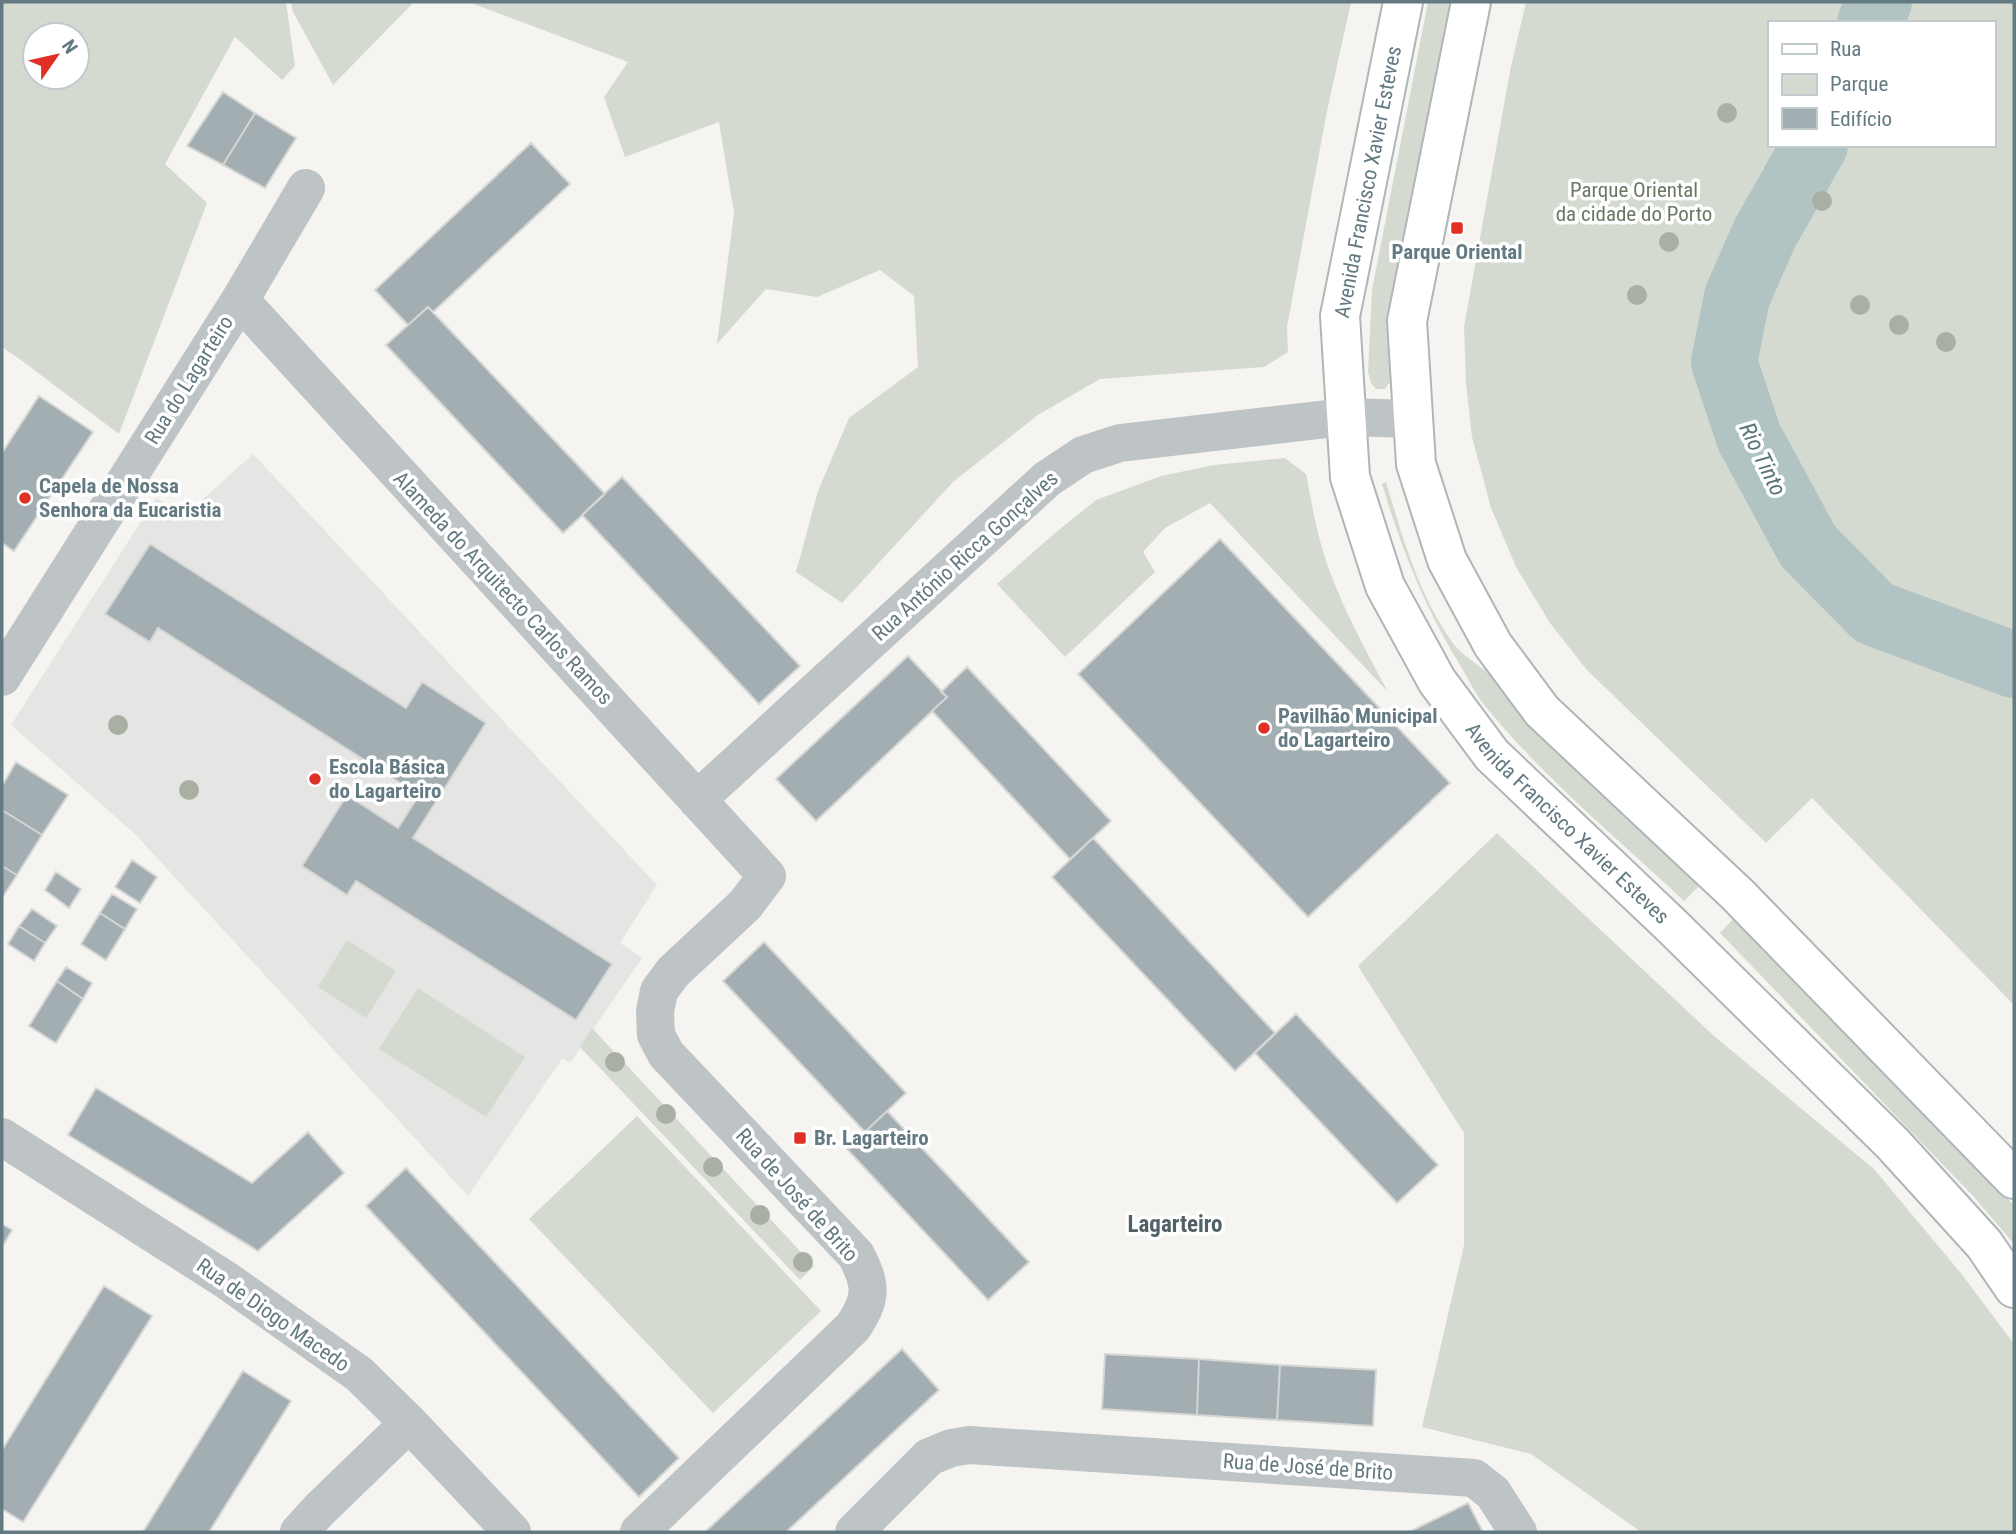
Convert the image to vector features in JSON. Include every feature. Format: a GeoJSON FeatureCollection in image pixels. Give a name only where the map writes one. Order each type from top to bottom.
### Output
{"type":"FeatureCollection","features":[{"type":"Feature","properties":{"kind":"main road","name":"Avenida Francisco Xavier Esteves"},"geometry":{"type":"LineString","coordinates":[[1403,2],[1340,316],[1350,477],[1385,586],[1437,681],[1492,755],[1673,927],[1893,1144],[1984,1244],[2014,1288]]}},
{"type":"Feature","properties":{"kind":"main road"},"geometry":{"type":"LineString","coordinates":[[1471,2],[1407,321],[1416,464],[1447,560],[1493,645],[1542,711],[1738,895],[2014,1179]]}},
{"type":"Feature","properties":{"kind":"street","name":"Rua do Lagarteiro"},"geometry":{"type":"LineString","coordinates":[[2,677],[240,300],[306,188]]}},
{"type":"Feature","properties":{"kind":"street","name":"Alameda do Arquitecto Carlos Ramos"},"geometry":{"type":"LineString","coordinates":[[240,300],[767,876]]}},
{"type":"Feature","properties":{"kind":"street","name":"Rua António Ricca Gonçalves"},"geometry":{"type":"LineString","coordinates":[[697,800],[1047,479],[1083,455],[1120,443],[1345,417],[1412,419]]}},
{"type":"Feature","properties":{"kind":"street","name":"Rua de José de Brito"},"geometry":{"type":"LineString","coordinates":[[639,1532],[853,1327],[865,1308],[869,1288],[856,1255],[666,1054],[656,1035],[655,1011],[659,991],[673,972],[746,905],[767,876]]}},
{"type":"Feature","properties":{"kind":"street","name":"Rua de Diogo Macedo"},"geometry":{"type":"LineString","coordinates":[[2,1138],[226,1280],[359,1374],[512,1532]]}},
{"type":"Feature","properties":{"kind":"street"},"geometry":{"type":"LineString","coordinates":[[299,1532],[409,1423]]}},
{"type":"Feature","properties":{"kind":"street","name":"Rua de José de Brito"},"geometry":{"type":"LineString","coordinates":[[854,1532],[929,1457],[951,1448],[969,1445],[1474,1478],[1493,1493],[1518,1532]]}},
{"type":"Feature","properties":{"kind":"shaded area","name":"Escola Básica do Lagarteiro"},"geometry":{"type":"Polygon","coordinates":[[[253,454],[657,885],[620,943],[642,958],[570,1063],[562,1059],[468,1196],[135,834],[11,725],[156,498],[185,515],[253,454]]]}},
{"type":"Feature","properties":{"kind":"green space"},"geometry":{"type":"Polygon","coordinates":[[[2,2],[286,2],[295,66],[282,80],[235,37],[165,164],[207,203],[119,434],[2,347],[2,2]]]}},
{"type":"Feature","properties":{"kind":"green space"},"geometry":{"type":"Polygon","coordinates":[[[291,2],[414,2],[333,85],[293,12],[291,2]]]}},
{"type":"Feature","properties":{"kind":"green space"},"geometry":{"type":"Polygon","coordinates":[[[1351,2],[1326,116],[1287,327],[1288,352],[1264,367],[1100,379],[1038,415],[953,482],[842,603],[796,572],[818,491],[849,418],[918,367],[914,296],[880,270],[817,297],[766,289],[717,344],[734,213],[719,122],[625,157],[604,97],[628,62],[474,4],[1351,2]]]}},
{"type":"Feature","properties":{"kind":"green space"},"geometry":{"type":"Polygon","coordinates":[[[1428,2],[1450,2],[1393,298],[1390,382],[1385,389],[1376,389],[1368,372],[1372,290],[1428,2]]]}},
{"type":"Feature","properties":{"kind":"green space","name":"Parque Oriental da cidade do Porto"},"geometry":{"type":"Polygon","coordinates":[[[1526,2],[2014,2],[2014,1005],[1812,798],[1766,843],[1587,670],[1550,623],[1516,567],[1491,508],[1472,437],[1466,384],[1464,327],[1510,71],[1526,2]]]}},
{"type":"Feature","properties":{"kind":"green space"},"geometry":{"type":"Polygon","coordinates":[[[1285,458],[1306,474],[1318,531],[1333,581],[1388,692],[1210,503],[1165,528],[1143,552],[1155,572],[1065,657],[997,584],[1096,500],[1161,476],[1214,465],[1285,458]]]}},
{"type":"Feature","properties":{"kind":"green space"},"geometry":{"type":"Polygon","coordinates":[[[1386,482],[1420,583],[1450,639],[1462,653],[1506,687],[1700,885],[1684,901],[1531,758],[1481,701],[1435,621],[1415,577],[1382,484],[1386,482]]]}},
{"type":"Feature","properties":{"kind":"green space"},"geometry":{"type":"Polygon","coordinates":[[[1497,833],[1714,1036],[1874,1169],[1960,1272],[2014,1344],[2014,1532],[1641,1532],[1531,1454],[1422,1427],[1464,1245],[1464,1133],[1358,966],[1497,833]]]}},
{"type":"Feature","properties":{"kind":"green space"},"geometry":{"type":"Polygon","coordinates":[[[1734,918],[2011,1202],[2014,1206],[2014,1244],[1974,1197],[1720,933],[1734,918]]]}},
{"type":"Feature","properties":{"kind":"green space"},"geometry":{"type":"Polygon","coordinates":[[[347,940],[396,971],[366,1018],[318,987],[347,940]]]}},
{"type":"Feature","properties":{"kind":"green space"},"geometry":{"type":"Polygon","coordinates":[[[418,988],[525,1057],[486,1117],[379,1049],[418,988]]]}},
{"type":"Feature","properties":{"kind":"green space"},"geometry":{"type":"Polygon","coordinates":[[[592,1028],[814,1266],[800,1280],[580,1047],[592,1028]]]}},
{"type":"Feature","properties":{"kind":"green space"},"geometry":{"type":"Polygon","coordinates":[[[637,1116],[821,1311],[713,1413],[529,1219],[637,1116]]]}},
{"type":"Feature","properties":{"kind":"building"},"geometry":{"type":"Polygon","coordinates":[[[223,92],[255,113],[223,165],[187,146],[223,92]]]}},
{"type":"Feature","properties":{"kind":"building"},"geometry":{"type":"Polygon","coordinates":[[[255,113],[296,138],[265,188],[223,165],[255,113]]]}},
{"type":"Feature","properties":{"kind":"building"},"geometry":{"type":"Polygon","coordinates":[[[531,143],[570,184],[433,312],[428,307],[408,325],[375,290],[531,143]]]}},
{"type":"Feature","properties":{"kind":"building"},"geometry":{"type":"Polygon","coordinates":[[[428,307],[605,494],[563,533],[386,345],[428,307]]]}},
{"type":"Feature","properties":{"kind":"building","name":"Capela de Nossa Senhora da Eucaristia"},"geometry":{"type":"Polygon","coordinates":[[[39,396],[93,432],[14,551],[2,543],[2,453],[39,396]]]}},
{"type":"Feature","properties":{"kind":"building"},"geometry":{"type":"Polygon","coordinates":[[[622,477],[800,666],[759,704],[582,515],[622,477]]]}},
{"type":"Feature","properties":{"kind":"building","name":"Pavilhão Municipal do Lagarteiro"},"geometry":{"type":"Polygon","coordinates":[[[1220,539],[1450,783],[1308,917],[1078,674],[1220,539]]]}},
{"type":"Feature","properties":{"kind":"building"},"geometry":{"type":"Polygon","coordinates":[[[150,544],[406,708],[422,682],[486,723],[413,838],[612,964],[576,1020],[356,881],[347,895],[302,866],[347,795],[398,828],[419,795],[158,628],[150,642],[105,614],[150,544]]]}},
{"type":"Feature","properties":{"kind":"building"},"geometry":{"type":"Polygon","coordinates":[[[908,656],[947,697],[816,821],[776,779],[908,656]]]}},
{"type":"Feature","properties":{"kind":"building"},"geometry":{"type":"Polygon","coordinates":[[[967,667],[1111,821],[1070,859],[932,711],[947,697],[941,692],[967,667]]]}},
{"type":"Feature","properties":{"kind":"building"},"geometry":{"type":"Polygon","coordinates":[[[16,762],[68,795],[42,835],[2,810],[2,786],[16,762]]]}},
{"type":"Feature","properties":{"kind":"building"},"geometry":{"type":"Polygon","coordinates":[[[2,810],[42,835],[17,875],[2,866],[2,810]]]}},
{"type":"Feature","properties":{"kind":"building"},"geometry":{"type":"Polygon","coordinates":[[[1093,838],[1275,1033],[1235,1071],[1052,877],[1093,838]]]}},
{"type":"Feature","properties":{"kind":"building"},"geometry":{"type":"Polygon","coordinates":[[[132,860],[157,877],[140,903],[115,887],[132,860]]]}},
{"type":"Feature","properties":{"kind":"building"},"geometry":{"type":"Polygon","coordinates":[[[2,866],[17,875],[2,898],[2,866]]]}},
{"type":"Feature","properties":{"kind":"building"},"geometry":{"type":"Polygon","coordinates":[[[56,872],[81,889],[69,908],[45,890],[56,872]]]}},
{"type":"Feature","properties":{"kind":"building"},"geometry":{"type":"Polygon","coordinates":[[[112,894],[137,909],[125,929],[100,913],[112,894]]]}},
{"type":"Feature","properties":{"kind":"building"},"geometry":{"type":"Polygon","coordinates":[[[32,909],[57,926],[45,943],[19,926],[32,909]]]}},
{"type":"Feature","properties":{"kind":"building"},"geometry":{"type":"Polygon","coordinates":[[[100,913],[125,929],[106,960],[81,944],[100,913]]]}},
{"type":"Feature","properties":{"kind":"building"},"geometry":{"type":"Polygon","coordinates":[[[19,926],[45,943],[34,961],[8,944],[19,926]]]}},
{"type":"Feature","properties":{"kind":"building"},"geometry":{"type":"Polygon","coordinates":[[[764,942],[906,1093],[865,1132],[723,981],[764,942]]]}},
{"type":"Feature","properties":{"kind":"building"},"geometry":{"type":"Polygon","coordinates":[[[66,967],[92,983],[83,999],[57,981],[66,967]]]}},
{"type":"Feature","properties":{"kind":"building"},"geometry":{"type":"Polygon","coordinates":[[[57,981],[83,999],[56,1043],[29,1026],[57,981]]]}},
{"type":"Feature","properties":{"kind":"building"},"geometry":{"type":"Polygon","coordinates":[[[1296,1014],[1438,1165],[1397,1203],[1255,1053],[1296,1014]]]}},
{"type":"Feature","properties":{"kind":"building"},"geometry":{"type":"Polygon","coordinates":[[[96,1088],[252,1183],[308,1132],[344,1173],[258,1251],[68,1135],[96,1088]]]}},
{"type":"Feature","properties":{"kind":"building"},"geometry":{"type":"Polygon","coordinates":[[[887,1111],[1029,1262],[988,1300],[847,1149],[887,1111]]]}},
{"type":"Feature","properties":{"kind":"building"},"geometry":{"type":"Polygon","coordinates":[[[406,1168],[679,1458],[639,1497],[366,1206],[406,1168]]]}},
{"type":"Feature","properties":{"kind":"building"},"geometry":{"type":"Polygon","coordinates":[[[2,1224],[12,1230],[2,1247],[2,1224]]]}},
{"type":"Feature","properties":{"kind":"building"},"geometry":{"type":"Polygon","coordinates":[[[104,1286],[152,1316],[23,1522],[2,1509],[2,1450],[104,1286]]]}},
{"type":"Feature","properties":{"kind":"building"},"geometry":{"type":"Polygon","coordinates":[[[902,1349],[939,1390],[786,1532],[705,1532],[902,1349]]]}},
{"type":"Feature","properties":{"kind":"building"},"geometry":{"type":"Polygon","coordinates":[[[1105,1354],[1199,1359],[1197,1415],[1102,1409],[1105,1354]]]}},
{"type":"Feature","properties":{"kind":"building"},"geometry":{"type":"Polygon","coordinates":[[[1199,1359],[1280,1365],[1277,1420],[1197,1415],[1199,1359]]]}},
{"type":"Feature","properties":{"kind":"building"},"geometry":{"type":"Polygon","coordinates":[[[1280,1365],[1376,1370],[1373,1426],[1277,1420],[1280,1365]]]}},
{"type":"Feature","properties":{"kind":"building"},"geometry":{"type":"Polygon","coordinates":[[[243,1371],[291,1401],[209,1532],[143,1532],[243,1371]]]}},
{"type":"Feature","properties":{"kind":"building"},"geometry":{"type":"Polygon","coordinates":[[[1468,1503],[1483,1532],[1409,1532],[1468,1503]]]}},
{"type":"Feature","properties":{"kind":"waterway","name":"Rio Tinto"},"geometry":{"type":"LineString","coordinates":[[1871,21],[1879,2]]}},
{"type":"Feature","properties":{"kind":"waterway","name":"Rio Tinto"},"geometry":{"type":"LineString","coordinates":[[1814,147],[1765,233],[1737,297],[1724,362],[1749,437],[1808,546],[1874,613],[2014,665]]}},
{"type":"Feature","properties":{"kind":"place","name":"Parque Oriental"},"geometry":{"type":"Point","coordinates":[1457,228]}},
{"type":"Feature","properties":{"kind":"place","name":"Capela de Nossa Senhora da Eucaristia"},"geometry":{"type":"Point","coordinates":[25,498]}},
{"type":"Feature","properties":{"kind":"place","name":"Pavilhão Municipal do Lagarteiro"},"geometry":{"type":"Point","coordinates":[1264,728]}},
{"type":"Feature","properties":{"kind":"place","name":"Escola Básica do Lagarteiro"},"geometry":{"type":"Point","coordinates":[315,779]}},
{"type":"Feature","properties":{"kind":"place","name":"Br. Lagarteiro"},"geometry":{"type":"Point","coordinates":[800,1138]}},
{"type":"Feature","properties":{"kind":"district","name":"Lagarteiro"},"geometry":{"type":"Point","coordinates":[1175,1224]}}]}
